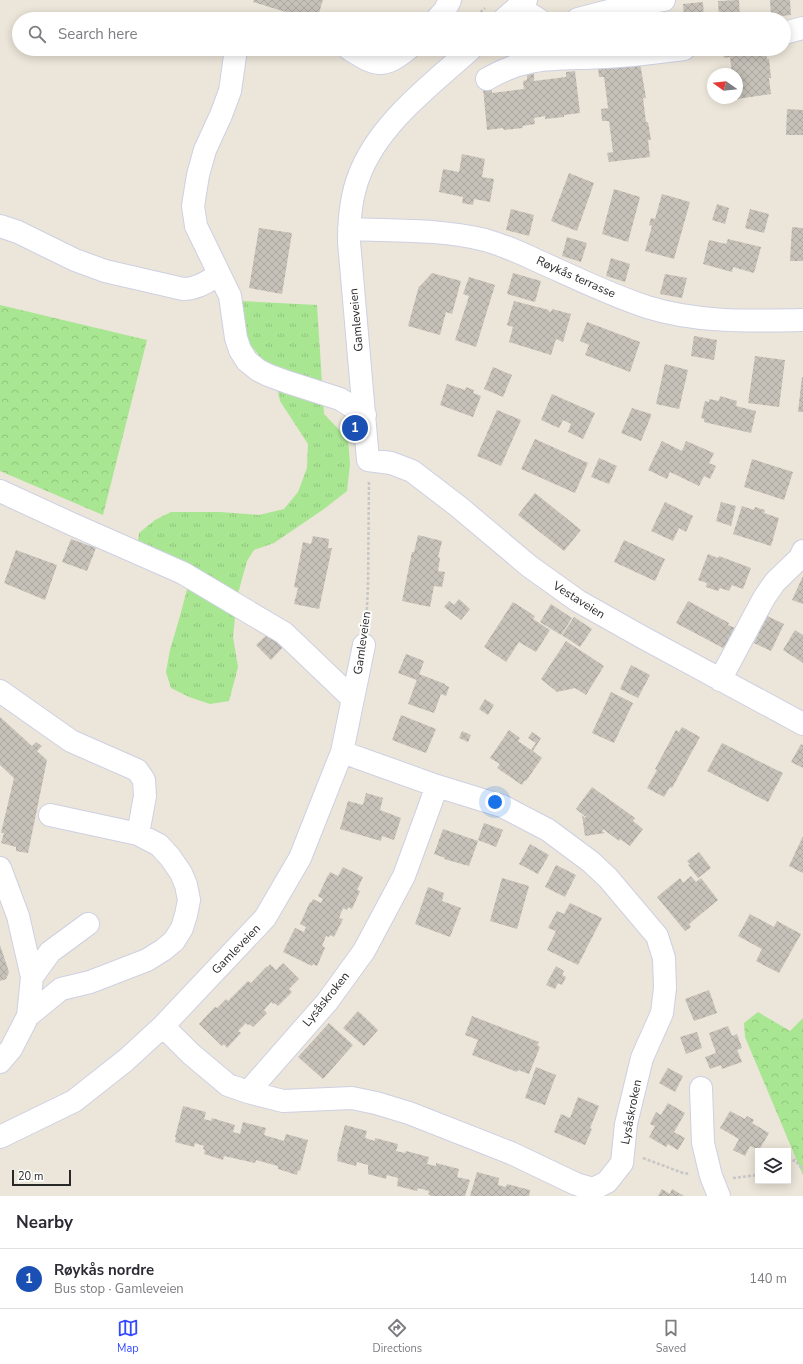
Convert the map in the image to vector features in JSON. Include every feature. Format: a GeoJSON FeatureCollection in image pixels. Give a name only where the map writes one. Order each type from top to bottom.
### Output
{"type":"FeatureCollection","features":[{"type":"Feature","properties":{"kind":"street"},"geometry":{"type":"LineString","coordinates":[[442,12],[450,0]]}},
{"type":"Feature","properties":{"kind":"street"},"geometry":{"type":"LineString","coordinates":[[605,12],[628,6],[664,0]]}},
{"type":"Feature","properties":{"kind":"street"},"geometry":{"type":"LineString","coordinates":[[791,31],[803,28]]}},
{"type":"Feature","properties":{"kind":"street"},"geometry":{"type":"LineString","coordinates":[[235,56],[230,90],[221,115],[205,150],[198,175],[193,206],[196,226],[230,296],[240,350],[247,360],[258,370],[287,382],[340,399],[365,415]]}},
{"type":"Feature","properties":{"kind":"street"},"geometry":{"type":"LineString","coordinates":[[361,56],[369,61],[380,64],[393,60],[398,56]]}},
{"type":"Feature","properties":{"kind":"street","name":"Gamleveien"},"geometry":{"type":"LineString","coordinates":[[368,460],[350,259],[349,229],[358,177],[378,139],[403,111],[463,56]]}},
{"type":"Feature","properties":{"kind":"street"},"geometry":{"type":"LineString","coordinates":[[487,79],[502,70],[533,61],[557,58],[619,56]]}},
{"type":"Feature","properties":{"kind":"street"},"geometry":{"type":"LineString","coordinates":[[0,226],[18,232],[75,260],[105,271],[149,282],[188,289],[198,286],[219,275]]}},
{"type":"Feature","properties":{"kind":"street","name":"Røykås terrasse"},"geometry":{"type":"LineString","coordinates":[[349,229],[455,234],[486,241],[521,253],[626,299],[671,314],[719,320],[803,320]]}},
{"type":"Feature","properties":{"kind":"street","name":"Vestaveien"},"geometry":{"type":"LineString","coordinates":[[368,460],[391,463],[412,471],[460,507],[524,563],[565,592],[628,630],[803,724]]}},
{"type":"Feature","properties":{"kind":"street"},"geometry":{"type":"LineString","coordinates":[[0,490],[74,526],[183,573],[284,632],[353,700]]}},
{"type":"Feature","properties":{"kind":"street"},"geometry":{"type":"LineString","coordinates":[[720,680],[764,598],[775,582],[800,558],[803,552]]}},
{"type":"Feature","properties":{"kind":"street","name":"Gamleveien"},"geometry":{"type":"LineString","coordinates":[[0,1137],[74,1101],[126,1060],[163,1026],[265,918],[300,858],[342,752],[364,645]]}},
{"type":"Feature","properties":{"kind":"street"},"geometry":{"type":"LineString","coordinates":[[0,691],[71,741],[137,770],[144,780],[145,796],[138,834]]}},
{"type":"Feature","properties":{"kind":"street","name":"Lysåskroken"},"geometry":{"type":"LineString","coordinates":[[163,1026],[209,1070],[228,1085],[248,1092],[283,1102],[352,1098],[409,1112],[511,1153],[576,1184],[593,1189],[607,1182],[622,1163],[626,1124],[642,1058],[662,1013],[665,988],[664,958],[657,936],[608,878],[591,862],[548,830],[502,806],[437,786],[342,752]]}},
{"type":"Feature","properties":{"kind":"street","name":"Lysåskroken"},"geometry":{"type":"LineString","coordinates":[[248,1092],[326,1002],[364,951],[404,876],[437,786]]}},
{"type":"Feature","properties":{"kind":"street"},"geometry":{"type":"LineString","coordinates":[[28,1016],[61,989],[90,982],[147,960],[163,950],[174,941],[182,928],[189,900],[186,885],[181,873],[159,845],[138,834],[50,815]]}},
{"type":"Feature","properties":{"kind":"street"},"geometry":{"type":"LineString","coordinates":[[0,868],[18,916],[32,977],[28,1016],[12,1049],[0,1062]]}},
{"type":"Feature","properties":{"kind":"street"},"geometry":{"type":"LineString","coordinates":[[32,977],[50,952],[88,924]]}},
{"type":"Feature","properties":{"kind":"street"},"geometry":{"type":"LineString","coordinates":[[701,1088],[703,1143],[711,1176],[719,1196]]}},
{"type":"Feature","properties":{"kind":"path","name":"Gamleveien"},"geometry":{"type":"LineString","coordinates":[[364,645],[368,587],[370,504],[368,460]]}},
{"type":"Feature","properties":{"kind":"path"},"geometry":{"type":"LineString","coordinates":[[623,1155],[635,1155],[683,1173],[711,1176]]}},
{"type":"Feature","properties":{"kind":"path"},"geometry":{"type":"LineString","coordinates":[[791,1162],[795,1160],[803,1170]]}},
{"type":"Feature","properties":{"kind":"green space"},"geometry":{"type":"Polygon","coordinates":[[[242,301],[317,305],[324,414],[348,439],[350,464],[347,491],[324,509],[274,543],[254,550],[247,561],[237,597],[233,637],[238,667],[229,701],[210,704],[189,697],[171,688],[166,672],[170,650],[191,574],[138,542],[139,533],[155,520],[171,512],[220,512],[259,515],[284,509],[298,492],[307,468],[308,444],[280,401],[273,369],[262,359],[243,336],[242,301]]]}},
{"type":"Feature","properties":{"kind":"green space"},"geometry":{"type":"Polygon","coordinates":[[[0,305],[147,340],[103,515],[0,471],[0,305]]]}},
{"type":"Feature","properties":{"kind":"green space"},"geometry":{"type":"Polygon","coordinates":[[[758,1012],[790,1031],[803,1018],[803,1175],[745,1037],[744,1023],[758,1012]]]}},
{"type":"Feature","properties":{"kind":"building"},"geometry":{"type":"Polygon","coordinates":[[[254,0],[323,0],[319,12],[286,12],[253,2],[254,0]]]}},
{"type":"Feature","properties":{"kind":"building"},"geometry":{"type":"Polygon","coordinates":[[[739,0],[740,12],[719,12],[718,1],[739,0]]]}},
{"type":"Feature","properties":{"kind":"building"},"geometry":{"type":"Polygon","coordinates":[[[770,0],[790,0],[791,12],[771,12],[770,0]]]}},
{"type":"Feature","properties":{"kind":"building"},"geometry":{"type":"Polygon","coordinates":[[[703,2],[704,12],[684,12],[683,4],[703,2]]]}},
{"type":"Feature","properties":{"kind":"building"},"geometry":{"type":"Polygon","coordinates":[[[724,56],[767,56],[767,59],[769,59],[771,94],[743,98],[743,68],[731,68],[730,57],[724,58],[724,56]]]}},
{"type":"Feature","properties":{"kind":"building"},"geometry":{"type":"Polygon","coordinates":[[[640,63],[646,98],[643,98],[646,122],[648,122],[651,140],[648,140],[650,157],[609,162],[607,153],[613,152],[609,121],[602,121],[601,109],[608,108],[604,77],[599,77],[598,68],[640,63]]]}},
{"type":"Feature","properties":{"kind":"building"},"geometry":{"type":"Polygon","coordinates":[[[575,71],[580,113],[564,115],[564,117],[545,119],[545,116],[534,118],[535,124],[522,126],[523,128],[487,130],[483,88],[491,87],[492,93],[524,89],[523,81],[527,80],[527,75],[534,74],[534,81],[566,77],[566,72],[575,71]]]}},
{"type":"Feature","properties":{"kind":"building"},"geometry":{"type":"Polygon","coordinates":[[[787,109],[803,110],[803,135],[786,135],[787,109]]]}},
{"type":"Feature","properties":{"kind":"building"},"geometry":{"type":"Polygon","coordinates":[[[462,154],[485,159],[482,177],[494,179],[490,202],[474,199],[473,205],[462,203],[463,197],[439,192],[443,169],[459,172],[462,154]]]}},
{"type":"Feature","properties":{"kind":"building"},"geometry":{"type":"Polygon","coordinates":[[[569,173],[594,183],[577,231],[551,221],[569,173]]]}},
{"type":"Feature","properties":{"kind":"building"},"geometry":{"type":"Polygon","coordinates":[[[614,189],[640,197],[628,242],[602,234],[614,189]]]}},
{"type":"Feature","properties":{"kind":"building"},"geometry":{"type":"Polygon","coordinates":[[[662,194],[690,202],[674,259],[645,251],[652,226],[649,225],[651,218],[655,219],[662,194]]]}},
{"type":"Feature","properties":{"kind":"building"},"geometry":{"type":"Polygon","coordinates":[[[717,204],[729,208],[725,224],[712,220],[717,204]]]}},
{"type":"Feature","properties":{"kind":"building"},"geometry":{"type":"Polygon","coordinates":[[[511,209],[534,215],[529,236],[506,230],[511,209]]]}},
{"type":"Feature","properties":{"kind":"building"},"geometry":{"type":"Polygon","coordinates":[[[750,209],[769,214],[764,233],[745,228],[750,209]]]}},
{"type":"Feature","properties":{"kind":"building"},"geometry":{"type":"Polygon","coordinates":[[[792,227],[803,228],[803,261],[790,261],[792,227]]]}},
{"type":"Feature","properties":{"kind":"building"},"geometry":{"type":"Polygon","coordinates":[[[259,228],[292,233],[282,294],[249,288],[259,228]]]}},
{"type":"Feature","properties":{"kind":"building"},"geometry":{"type":"Polygon","coordinates":[[[567,237],[587,243],[581,262],[562,256],[567,237]]]}},
{"type":"Feature","properties":{"kind":"building"},"geometry":{"type":"Polygon","coordinates":[[[728,239],[761,247],[754,273],[733,267],[732,272],[703,264],[709,240],[726,244],[728,239]]]}},
{"type":"Feature","properties":{"kind":"building"},"geometry":{"type":"Polygon","coordinates":[[[611,258],[630,264],[625,282],[606,276],[611,258]]]}},
{"type":"Feature","properties":{"kind":"building"},"geometry":{"type":"Polygon","coordinates":[[[432,273],[461,281],[452,314],[446,312],[440,335],[408,326],[419,286],[432,273]]]}},
{"type":"Feature","properties":{"kind":"building"},"geometry":{"type":"Polygon","coordinates":[[[513,273],[541,281],[535,302],[507,294],[513,273]]]}},
{"type":"Feature","properties":{"kind":"building"},"geometry":{"type":"Polygon","coordinates":[[[665,274],[687,278],[682,298],[660,294],[665,274]]]}},
{"type":"Feature","properties":{"kind":"building"},"geometry":{"type":"Polygon","coordinates":[[[469,277],[495,285],[476,347],[455,340],[469,296],[463,294],[469,277]]]}},
{"type":"Feature","properties":{"kind":"building"},"geometry":{"type":"Polygon","coordinates":[[[514,301],[549,310],[548,311],[551,312],[552,309],[571,314],[563,342],[556,339],[551,355],[509,342],[513,327],[507,325],[514,301]]]}},
{"type":"Feature","properties":{"kind":"building"},"geometry":{"type":"Polygon","coordinates":[[[587,322],[640,342],[630,372],[585,355],[589,345],[580,341],[587,322]]]}},
{"type":"Feature","properties":{"kind":"building"},"geometry":{"type":"Polygon","coordinates":[[[694,336],[717,340],[714,360],[691,356],[694,336]]]}},
{"type":"Feature","properties":{"kind":"building"},"geometry":{"type":"Polygon","coordinates":[[[755,356],[785,360],[779,407],[748,403],[755,356]]]}},
{"type":"Feature","properties":{"kind":"building"},"geometry":{"type":"Polygon","coordinates":[[[665,364],[688,370],[679,409],[656,404],[665,364]]]}},
{"type":"Feature","properties":{"kind":"building"},"geometry":{"type":"Polygon","coordinates":[[[493,367],[512,375],[503,397],[484,389],[493,367]]]}},
{"type":"Feature","properties":{"kind":"building"},"geometry":{"type":"Polygon","coordinates":[[[802,377],[803,412],[798,412],[802,377]]]}},
{"type":"Feature","properties":{"kind":"building"},"geometry":{"type":"Polygon","coordinates":[[[447,384],[465,390],[466,387],[474,390],[473,393],[481,396],[473,417],[440,405],[447,384]]]}},
{"type":"Feature","properties":{"kind":"building"},"geometry":{"type":"Polygon","coordinates":[[[552,394],[595,413],[583,439],[568,432],[571,424],[563,420],[559,428],[541,420],[552,394]]]}},
{"type":"Feature","properties":{"kind":"building"},"geometry":{"type":"Polygon","coordinates":[[[720,396],[737,401],[736,406],[756,411],[751,433],[704,422],[704,419],[701,418],[705,401],[709,402],[709,399],[719,401],[720,396]]]}},
{"type":"Feature","properties":{"kind":"building"},"geometry":{"type":"Polygon","coordinates":[[[632,408],[651,414],[641,441],[621,433],[632,408]]]}},
{"type":"Feature","properties":{"kind":"building"},"geometry":{"type":"Polygon","coordinates":[[[497,410],[521,420],[501,466],[477,456],[497,410]]]}},
{"type":"Feature","properties":{"kind":"building"},"geometry":{"type":"Polygon","coordinates":[[[535,439],[588,463],[575,493],[521,469],[535,439]]]}},
{"type":"Feature","properties":{"kind":"building"},"geometry":{"type":"Polygon","coordinates":[[[662,441],[682,451],[686,441],[714,453],[709,463],[716,466],[710,479],[704,476],[699,486],[670,472],[667,479],[648,470],[662,441]]]}},
{"type":"Feature","properties":{"kind":"building"},"geometry":{"type":"Polygon","coordinates":[[[599,458],[617,466],[609,484],[591,477],[599,458]]]}},
{"type":"Feature","properties":{"kind":"building"},"geometry":{"type":"Polygon","coordinates":[[[752,459],[793,472],[784,500],[744,487],[752,459]]]}},
{"type":"Feature","properties":{"kind":"building"},"geometry":{"type":"Polygon","coordinates":[[[535,493],[581,530],[564,551],[518,515],[535,493]]]}},
{"type":"Feature","properties":{"kind":"building"},"geometry":{"type":"Polygon","coordinates":[[[665,502],[693,516],[686,532],[679,528],[673,541],[651,531],[665,502]]]}},
{"type":"Feature","properties":{"kind":"building"},"geometry":{"type":"Polygon","coordinates":[[[721,502],[736,506],[731,526],[716,521],[721,502]]]}},
{"type":"Feature","properties":{"kind":"building"},"geometry":{"type":"Polygon","coordinates":[[[742,506],[754,510],[755,507],[765,510],[764,513],[779,518],[771,546],[733,534],[742,506]]]}},
{"type":"Feature","properties":{"kind":"building"},"geometry":{"type":"Polygon","coordinates":[[[418,535],[442,541],[438,557],[440,558],[438,571],[445,572],[442,587],[434,586],[430,607],[402,601],[412,552],[414,552],[418,535]]]}},
{"type":"Feature","properties":{"kind":"building"},"geometry":{"type":"Polygon","coordinates":[[[313,536],[329,539],[328,548],[332,548],[319,609],[294,604],[298,588],[294,587],[303,542],[311,544],[313,536]]]}},
{"type":"Feature","properties":{"kind":"building"},"geometry":{"type":"Polygon","coordinates":[[[71,539],[96,548],[87,571],[62,562],[71,539]]]}},
{"type":"Feature","properties":{"kind":"building"},"geometry":{"type":"Polygon","coordinates":[[[624,540],[665,559],[655,581],[614,562],[624,540]]]}},
{"type":"Feature","properties":{"kind":"building"},"geometry":{"type":"Polygon","coordinates":[[[16,550],[57,565],[45,600],[4,583],[16,550]]]}},
{"type":"Feature","properties":{"kind":"building"},"geometry":{"type":"Polygon","coordinates":[[[708,554],[718,558],[719,556],[751,568],[743,589],[732,585],[729,591],[720,588],[718,591],[706,587],[707,583],[698,580],[708,554]]]}},
{"type":"Feature","properties":{"kind":"building"},"geometry":{"type":"Polygon","coordinates":[[[803,576],[803,604],[792,600],[803,576]]]}},
{"type":"Feature","properties":{"kind":"building"},"geometry":{"type":"Polygon","coordinates":[[[459,599],[470,609],[461,620],[444,607],[449,601],[454,605],[459,599]]]}},
{"type":"Feature","properties":{"kind":"building"},"geometry":{"type":"Polygon","coordinates":[[[688,601],[729,623],[728,625],[735,628],[724,648],[676,623],[688,601]]]}},
{"type":"Feature","properties":{"kind":"building"},"geometry":{"type":"Polygon","coordinates":[[[513,602],[535,616],[533,619],[550,630],[536,652],[519,642],[506,662],[484,647],[513,602]]]}},
{"type":"Feature","properties":{"kind":"building"},"geometry":{"type":"Polygon","coordinates":[[[551,604],[572,618],[561,635],[540,622],[551,604]]]}},
{"type":"Feature","properties":{"kind":"building"},"geometry":{"type":"Polygon","coordinates":[[[767,616],[784,624],[771,651],[754,643],[767,616]]]}},
{"type":"Feature","properties":{"kind":"building"},"geometry":{"type":"Polygon","coordinates":[[[574,617],[592,629],[580,647],[562,635],[574,617]]]}},
{"type":"Feature","properties":{"kind":"building"},"geometry":{"type":"Polygon","coordinates":[[[795,630],[803,635],[803,663],[783,650],[795,630]]]}},
{"type":"Feature","properties":{"kind":"building"},"geometry":{"type":"Polygon","coordinates":[[[271,631],[285,645],[271,660],[256,645],[271,631]]]}},
{"type":"Feature","properties":{"kind":"building"},"geometry":{"type":"Polygon","coordinates":[[[566,641],[604,666],[586,695],[575,688],[557,692],[541,679],[566,641]]]}},
{"type":"Feature","properties":{"kind":"building"},"geometry":{"type":"Polygon","coordinates":[[[406,654],[424,661],[417,680],[398,673],[406,654]]]}},
{"type":"Feature","properties":{"kind":"building"},"geometry":{"type":"Polygon","coordinates":[[[631,665],[650,675],[638,698],[620,689],[631,665]]]}},
{"type":"Feature","properties":{"kind":"building"},"geometry":{"type":"Polygon","coordinates":[[[419,674],[449,687],[446,696],[441,694],[434,713],[408,704],[419,674]]]}},
{"type":"Feature","properties":{"kind":"building"},"geometry":{"type":"Polygon","coordinates":[[[611,692],[633,703],[614,743],[592,733],[611,692]]]}},
{"type":"Feature","properties":{"kind":"building"},"geometry":{"type":"Polygon","coordinates":[[[485,699],[494,705],[488,715],[479,709],[485,699]]]}},
{"type":"Feature","properties":{"kind":"building"},"geometry":{"type":"Polygon","coordinates":[[[401,715],[436,729],[426,753],[392,740],[401,715]]]}},
{"type":"Feature","properties":{"kind":"building"},"geometry":{"type":"Polygon","coordinates":[[[0,717],[32,746],[36,742],[42,746],[37,751],[47,760],[28,853],[16,851],[16,847],[1,843],[4,833],[1,833],[14,778],[0,765],[0,717]]]}},
{"type":"Feature","properties":{"kind":"building"},"geometry":{"type":"Polygon","coordinates":[[[682,727],[700,737],[672,788],[670,787],[664,797],[647,788],[657,770],[655,769],[676,730],[679,732],[682,727]]]}},
{"type":"Feature","properties":{"kind":"building"},"geometry":{"type":"Polygon","coordinates":[[[509,730],[520,738],[518,741],[531,750],[536,743],[528,738],[532,732],[541,738],[533,751],[542,758],[522,785],[497,768],[500,764],[490,758],[509,730]]]}},
{"type":"Feature","properties":{"kind":"building"},"geometry":{"type":"Polygon","coordinates":[[[462,731],[471,735],[468,742],[459,738],[462,731]]]}},
{"type":"Feature","properties":{"kind":"building"},"geometry":{"type":"Polygon","coordinates":[[[722,743],[783,773],[768,802],[707,771],[722,743]]]}},
{"type":"Feature","properties":{"kind":"building"},"geometry":{"type":"Polygon","coordinates":[[[801,744],[803,745],[803,768],[791,762],[801,744]]]}},
{"type":"Feature","properties":{"kind":"building"},"geometry":{"type":"Polygon","coordinates":[[[592,787],[635,818],[633,821],[643,829],[630,846],[620,839],[619,841],[603,829],[602,831],[605,833],[585,836],[582,815],[585,818],[586,817],[576,809],[592,787]]]}},
{"type":"Feature","properties":{"kind":"building"},"geometry":{"type":"Polygon","coordinates":[[[366,793],[383,798],[380,810],[401,818],[394,840],[382,836],[381,841],[340,829],[348,801],[363,805],[366,793]]]}},
{"type":"Feature","properties":{"kind":"building"},"geometry":{"type":"Polygon","coordinates":[[[484,823],[503,830],[496,847],[478,840],[484,823]]]}},
{"type":"Feature","properties":{"kind":"building"},"geometry":{"type":"Polygon","coordinates":[[[443,829],[478,841],[469,866],[444,859],[445,858],[434,854],[443,829]]]}},
{"type":"Feature","properties":{"kind":"building"},"geometry":{"type":"Polygon","coordinates":[[[803,836],[803,873],[789,866],[803,836]]]}},
{"type":"Feature","properties":{"kind":"building"},"geometry":{"type":"Polygon","coordinates":[[[530,844],[549,855],[538,874],[519,864],[530,844]]]}},
{"type":"Feature","properties":{"kind":"building"},"geometry":{"type":"Polygon","coordinates":[[[699,852],[711,868],[698,878],[688,865],[690,864],[687,861],[699,852]]]}},
{"type":"Feature","properties":{"kind":"building"},"geometry":{"type":"Polygon","coordinates":[[[556,865],[576,875],[565,897],[545,887],[556,865]]]}},
{"type":"Feature","properties":{"kind":"building"},"geometry":{"type":"Polygon","coordinates":[[[343,867],[363,877],[357,890],[360,891],[352,909],[348,907],[347,910],[343,908],[339,918],[343,919],[334,937],[330,935],[329,937],[326,936],[322,946],[325,948],[317,966],[313,964],[312,966],[283,952],[295,928],[304,932],[306,927],[300,924],[310,902],[311,903],[313,899],[321,903],[323,899],[318,896],[330,872],[338,876],[343,867]]]}},
{"type":"Feature","properties":{"kind":"building"},"geometry":{"type":"Polygon","coordinates":[[[691,876],[696,882],[701,878],[718,900],[689,924],[691,927],[685,931],[657,897],[680,878],[683,883],[691,876]]]}},
{"type":"Feature","properties":{"kind":"building"},"geometry":{"type":"Polygon","coordinates":[[[502,878],[529,886],[517,929],[490,921],[502,878]]]}},
{"type":"Feature","properties":{"kind":"building"},"geometry":{"type":"Polygon","coordinates":[[[428,887],[444,893],[442,901],[461,908],[450,937],[415,924],[428,887]]]}},
{"type":"Feature","properties":{"kind":"building"},"geometry":{"type":"Polygon","coordinates":[[[570,903],[602,918],[578,965],[547,950],[556,931],[548,928],[557,911],[564,914],[570,903]]]}},
{"type":"Feature","properties":{"kind":"building"},"geometry":{"type":"Polygon","coordinates":[[[750,914],[774,927],[777,921],[801,934],[779,973],[756,961],[762,949],[738,936],[750,914]]]}},
{"type":"Feature","properties":{"kind":"building"},"geometry":{"type":"Polygon","coordinates":[[[0,945],[9,972],[6,979],[0,981],[0,945]]]}},
{"type":"Feature","properties":{"kind":"building"},"geometry":{"type":"Polygon","coordinates":[[[283,963],[299,979],[289,989],[292,992],[278,1006],[271,1002],[264,1010],[267,1013],[253,1027],[246,1023],[238,1031],[241,1033],[227,1048],[224,1044],[222,1046],[199,1024],[215,1007],[217,1008],[226,999],[228,1001],[248,981],[251,983],[267,966],[268,967],[270,964],[276,970],[283,963]]]}},
{"type":"Feature","properties":{"kind":"building"},"geometry":{"type":"Polygon","coordinates":[[[556,966],[564,971],[562,975],[566,977],[562,985],[558,983],[555,989],[546,985],[556,966]]]}},
{"type":"Feature","properties":{"kind":"building"},"geometry":{"type":"Polygon","coordinates":[[[709,990],[717,1013],[694,1021],[685,999],[709,990]]]}},
{"type":"Feature","properties":{"kind":"building"},"geometry":{"type":"Polygon","coordinates":[[[358,1011],[378,1030],[364,1046],[343,1028],[358,1011]]]}},
{"type":"Feature","properties":{"kind":"building"},"geometry":{"type":"Polygon","coordinates":[[[472,1016],[539,1042],[537,1045],[540,1047],[529,1074],[518,1070],[517,1072],[472,1055],[478,1040],[465,1035],[472,1016]]]}},
{"type":"Feature","properties":{"kind":"building"},"geometry":{"type":"Polygon","coordinates":[[[329,1023],[353,1045],[323,1079],[298,1057],[329,1023]]]}},
{"type":"Feature","properties":{"kind":"building"},"geometry":{"type":"Polygon","coordinates":[[[728,1026],[732,1036],[737,1034],[742,1048],[737,1050],[742,1062],[722,1069],[721,1065],[710,1069],[705,1057],[716,1053],[709,1033],[728,1026]]]}},
{"type":"Feature","properties":{"kind":"building"},"geometry":{"type":"Polygon","coordinates":[[[697,1032],[702,1048],[686,1054],[680,1037],[697,1032]]]}},
{"type":"Feature","properties":{"kind":"building"},"geometry":{"type":"Polygon","coordinates":[[[536,1067],[556,1075],[545,1105],[525,1098],[536,1067]]]}},
{"type":"Feature","properties":{"kind":"building"},"geometry":{"type":"Polygon","coordinates":[[[668,1068],[683,1076],[675,1092],[659,1083],[668,1068]]]}},
{"type":"Feature","properties":{"kind":"building"},"geometry":{"type":"Polygon","coordinates":[[[578,1097],[599,1106],[585,1145],[554,1132],[561,1114],[570,1118],[578,1097]]]}},
{"type":"Feature","properties":{"kind":"building"},"geometry":{"type":"Polygon","coordinates":[[[668,1103],[685,1113],[674,1132],[685,1138],[678,1150],[668,1144],[666,1147],[649,1137],[655,1126],[650,1124],[656,1112],[661,1115],[668,1103]]]}},
{"type":"Feature","properties":{"kind":"building"},"geometry":{"type":"Polygon","coordinates":[[[183,1106],[206,1112],[204,1119],[211,1121],[212,1118],[235,1125],[233,1132],[240,1134],[243,1122],[266,1128],[264,1135],[284,1141],[286,1134],[308,1140],[300,1171],[298,1170],[297,1175],[278,1169],[278,1166],[256,1160],[255,1163],[224,1156],[223,1160],[204,1154],[204,1146],[195,1143],[194,1147],[175,1142],[183,1106]]]}},
{"type":"Feature","properties":{"kind":"building"},"geometry":{"type":"Polygon","coordinates":[[[730,1111],[745,1119],[747,1116],[754,1120],[752,1123],[769,1133],[760,1148],[755,1148],[750,1146],[745,1156],[733,1150],[739,1139],[720,1128],[730,1111]]]}},
{"type":"Feature","properties":{"kind":"building"},"geometry":{"type":"Polygon","coordinates":[[[345,1125],[367,1131],[365,1138],[375,1141],[375,1138],[398,1144],[396,1151],[405,1153],[406,1151],[429,1157],[427,1164],[436,1166],[436,1163],[459,1169],[457,1177],[470,1180],[465,1196],[430,1196],[428,1194],[429,1191],[418,1188],[417,1191],[397,1186],[398,1178],[387,1175],[386,1179],[368,1174],[368,1165],[357,1162],[356,1166],[337,1161],[345,1125]]]}},
{"type":"Feature","properties":{"kind":"building"},"geometry":{"type":"Polygon","coordinates":[[[477,1172],[499,1178],[498,1185],[506,1187],[507,1184],[530,1190],[529,1196],[470,1196],[477,1172]]]}},
{"type":"Feature","properties":{"kind":"building"},"geometry":{"type":"Polygon","coordinates":[[[662,1189],[670,1194],[672,1189],[684,1196],[658,1196],[662,1189]]]}},
{"type":"Feature","properties":{"kind":"place","name":"Røykås nordre"},"geometry":{"type":"Point","coordinates":[355,428]}}]}
